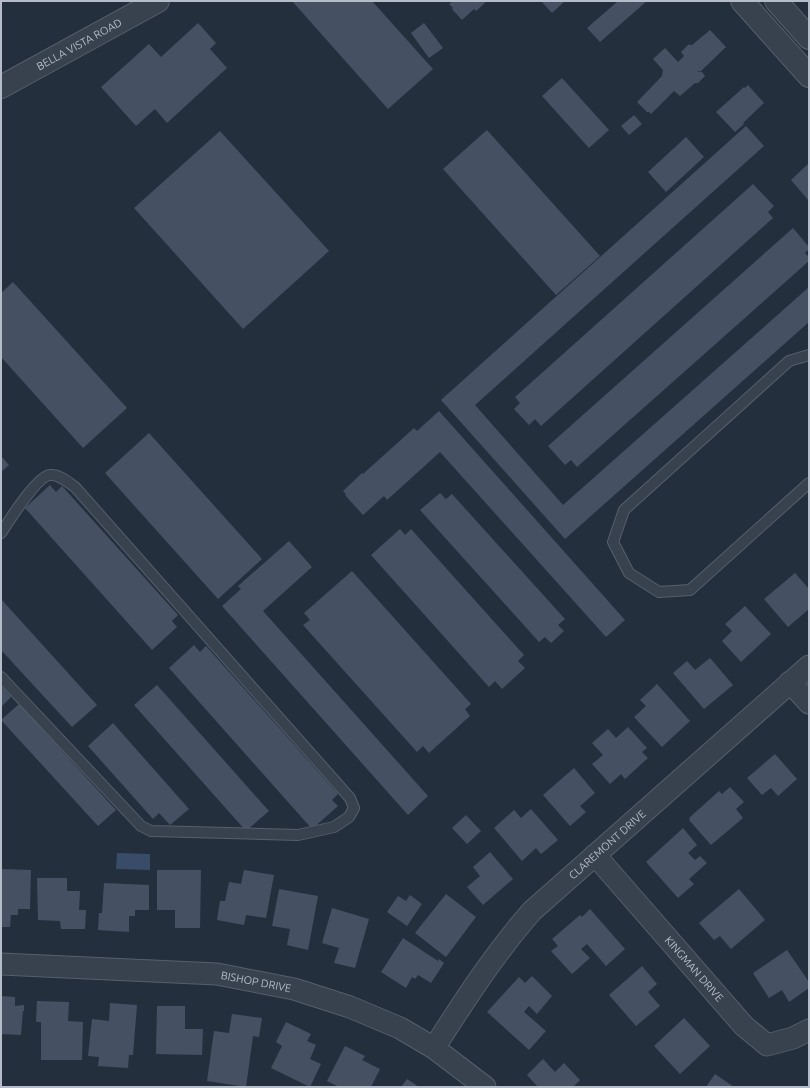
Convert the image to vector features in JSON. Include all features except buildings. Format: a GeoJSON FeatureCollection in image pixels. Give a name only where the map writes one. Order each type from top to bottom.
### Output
{"type":"FeatureCollection","features":[{"type":"Feature","properties":{"kind":"street","name":"BELLA VISTA ROAD"},"geometry":{"type":"LineString","coordinates":[[1,87],[158,1]]}},
{"type":"Feature","properties":{"kind":"street"},"geometry":{"type":"LineString","coordinates":[[742,1],[809,76]]}},
{"type":"Feature","properties":{"kind":"street"},"geometry":{"type":"LineString","coordinates":[[776,1],[809,38]]}},
{"type":"Feature","properties":{"kind":"street","name":"CLAREMONT DRIVE"},"geometry":{"type":"LineString","coordinates":[[434,1048],[494,959],[512,934],[532,911],[809,666]]}},
{"type":"Feature","properties":{"kind":"street"},"geometry":{"type":"LineString","coordinates":[[790,682],[809,703]]}},
{"type":"Feature","properties":{"kind":"street","name":"KINGMAN DRIVE"},"geometry":{"type":"LineString","coordinates":[[595,855],[744,1026],[767,1045],[793,1038],[809,1030]]}},
{"type":"Feature","properties":{"kind":"street","name":"BISHOP DRIVE"},"geometry":{"type":"LineString","coordinates":[[1,964],[217,974],[294,989],[350,1007],[400,1028],[434,1048],[485,1087]]}},
{"type":"Feature","properties":{"kind":"lane"},"geometry":{"type":"LineString","coordinates":[[809,355],[789,361],[624,510],[613,542],[629,573],[659,592],[690,590],[809,483]]}},
{"type":"Feature","properties":{"kind":"lane"},"geometry":{"type":"LineString","coordinates":[[1,533],[26,496],[43,478],[50,475],[60,477],[75,487],[350,798],[354,808],[348,817],[334,828],[298,834],[151,831],[141,826],[1,677]]}},
{"type":"Feature","properties":{"kind":"water"},"geometry":{"type":"Polygon","coordinates":[[[117,853],[150,854],[150,870],[116,869],[117,853]]]}}]}
